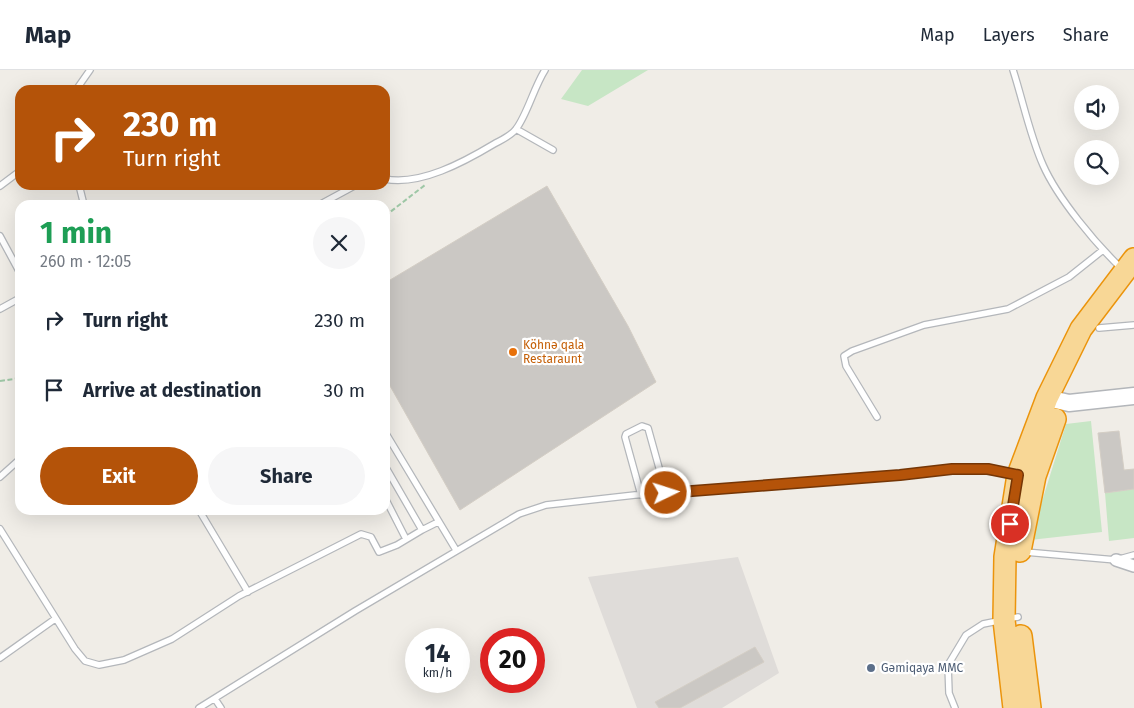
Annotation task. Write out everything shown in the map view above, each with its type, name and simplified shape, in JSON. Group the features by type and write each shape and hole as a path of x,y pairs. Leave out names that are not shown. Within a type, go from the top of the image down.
{"highway":[{"path":"1030,708 1011,618 1020,552 1035,476 1054,400 1099,328 1130,270"},
{"path":"1014,708 1011,618 1005,557 1018,475 1054,400 1081,329 1130,270"}],"main road":[{"path":"1054,400 1134,396"}],"street":[{"path":"1116,560 1134,566"}],"lane":[{"path":"80,85 90,70"},
{"path":"390,180 398,181 409,179 463,162 516,130 545,70"},
{"path":"1013,70 1043,166 1070,209 1103,250 1130,270"},
{"path":"516,130 554,150"},
{"path":"0,186 15,175"},
{"path":"328,200 347,190"},
{"path":"0,236 15,261"},
{"path":"877,417 846,366 844,356 852,351 924,325 1008,309 1069,277 1103,250"},
{"path":"0,309 15,301"},
{"path":"1099,328 1134,325"},
{"path":"641,495 625,437 626,434 642,426 648,428 666,493"},
{"path":"390,440 456,550"},
{"path":"0,477 15,464"},
{"path":"199,708 456,550 518,514 546,505 641,495 900,475 952,469 988,469 1018,475"},
{"path":"390,475 422,530"},
{"path":"390,508 406,539"},
{"path":"202,515 248,592"},
{"path":"0,529 55,620 85,661 99,666 124,660 172,639 248,592 361,534 370,537 380,552 438,522"},
{"path":"1020,552 1116,560 1134,555"},
{"path":"955,708 949,693 948,665 966,635 982,624 1011,618"},
{"path":"0,658 55,620"},
{"path":"214,698 221,708"}],"path":[{"path":"390,212 412,196"},
{"path":"0,381 15,379"}],"shaded area":[{"path":"738,557 779,673 722,708 637,708 588,577"}],"green space":[{"path":"582,70 648,70 588,106 561,99"},
{"path":"1091,421 1102,532 1030,540 1066,424"},
{"path":"1134,489 1134,538 1109,541 1105,493"}],"building":[{"name":"Köhnə qala Restaraunt","path":"547,186 628,326 656,382 460,510 390,386 390,280"},
{"path":"1119,431 1124,470 1134,469 1134,489 1105,493 1098,433"},
{"path":"755,647 764,662 680,708 659,708 655,702"}],"place":[{"name":"Köhnə qala Restaraunt","path":"513,352"},
{"name":"Gəmiqaya MMC","path":"871,668"}],"route":[{"path":"666,493 900,475 938,470 988,469 1018,475 1010,524"}]}
